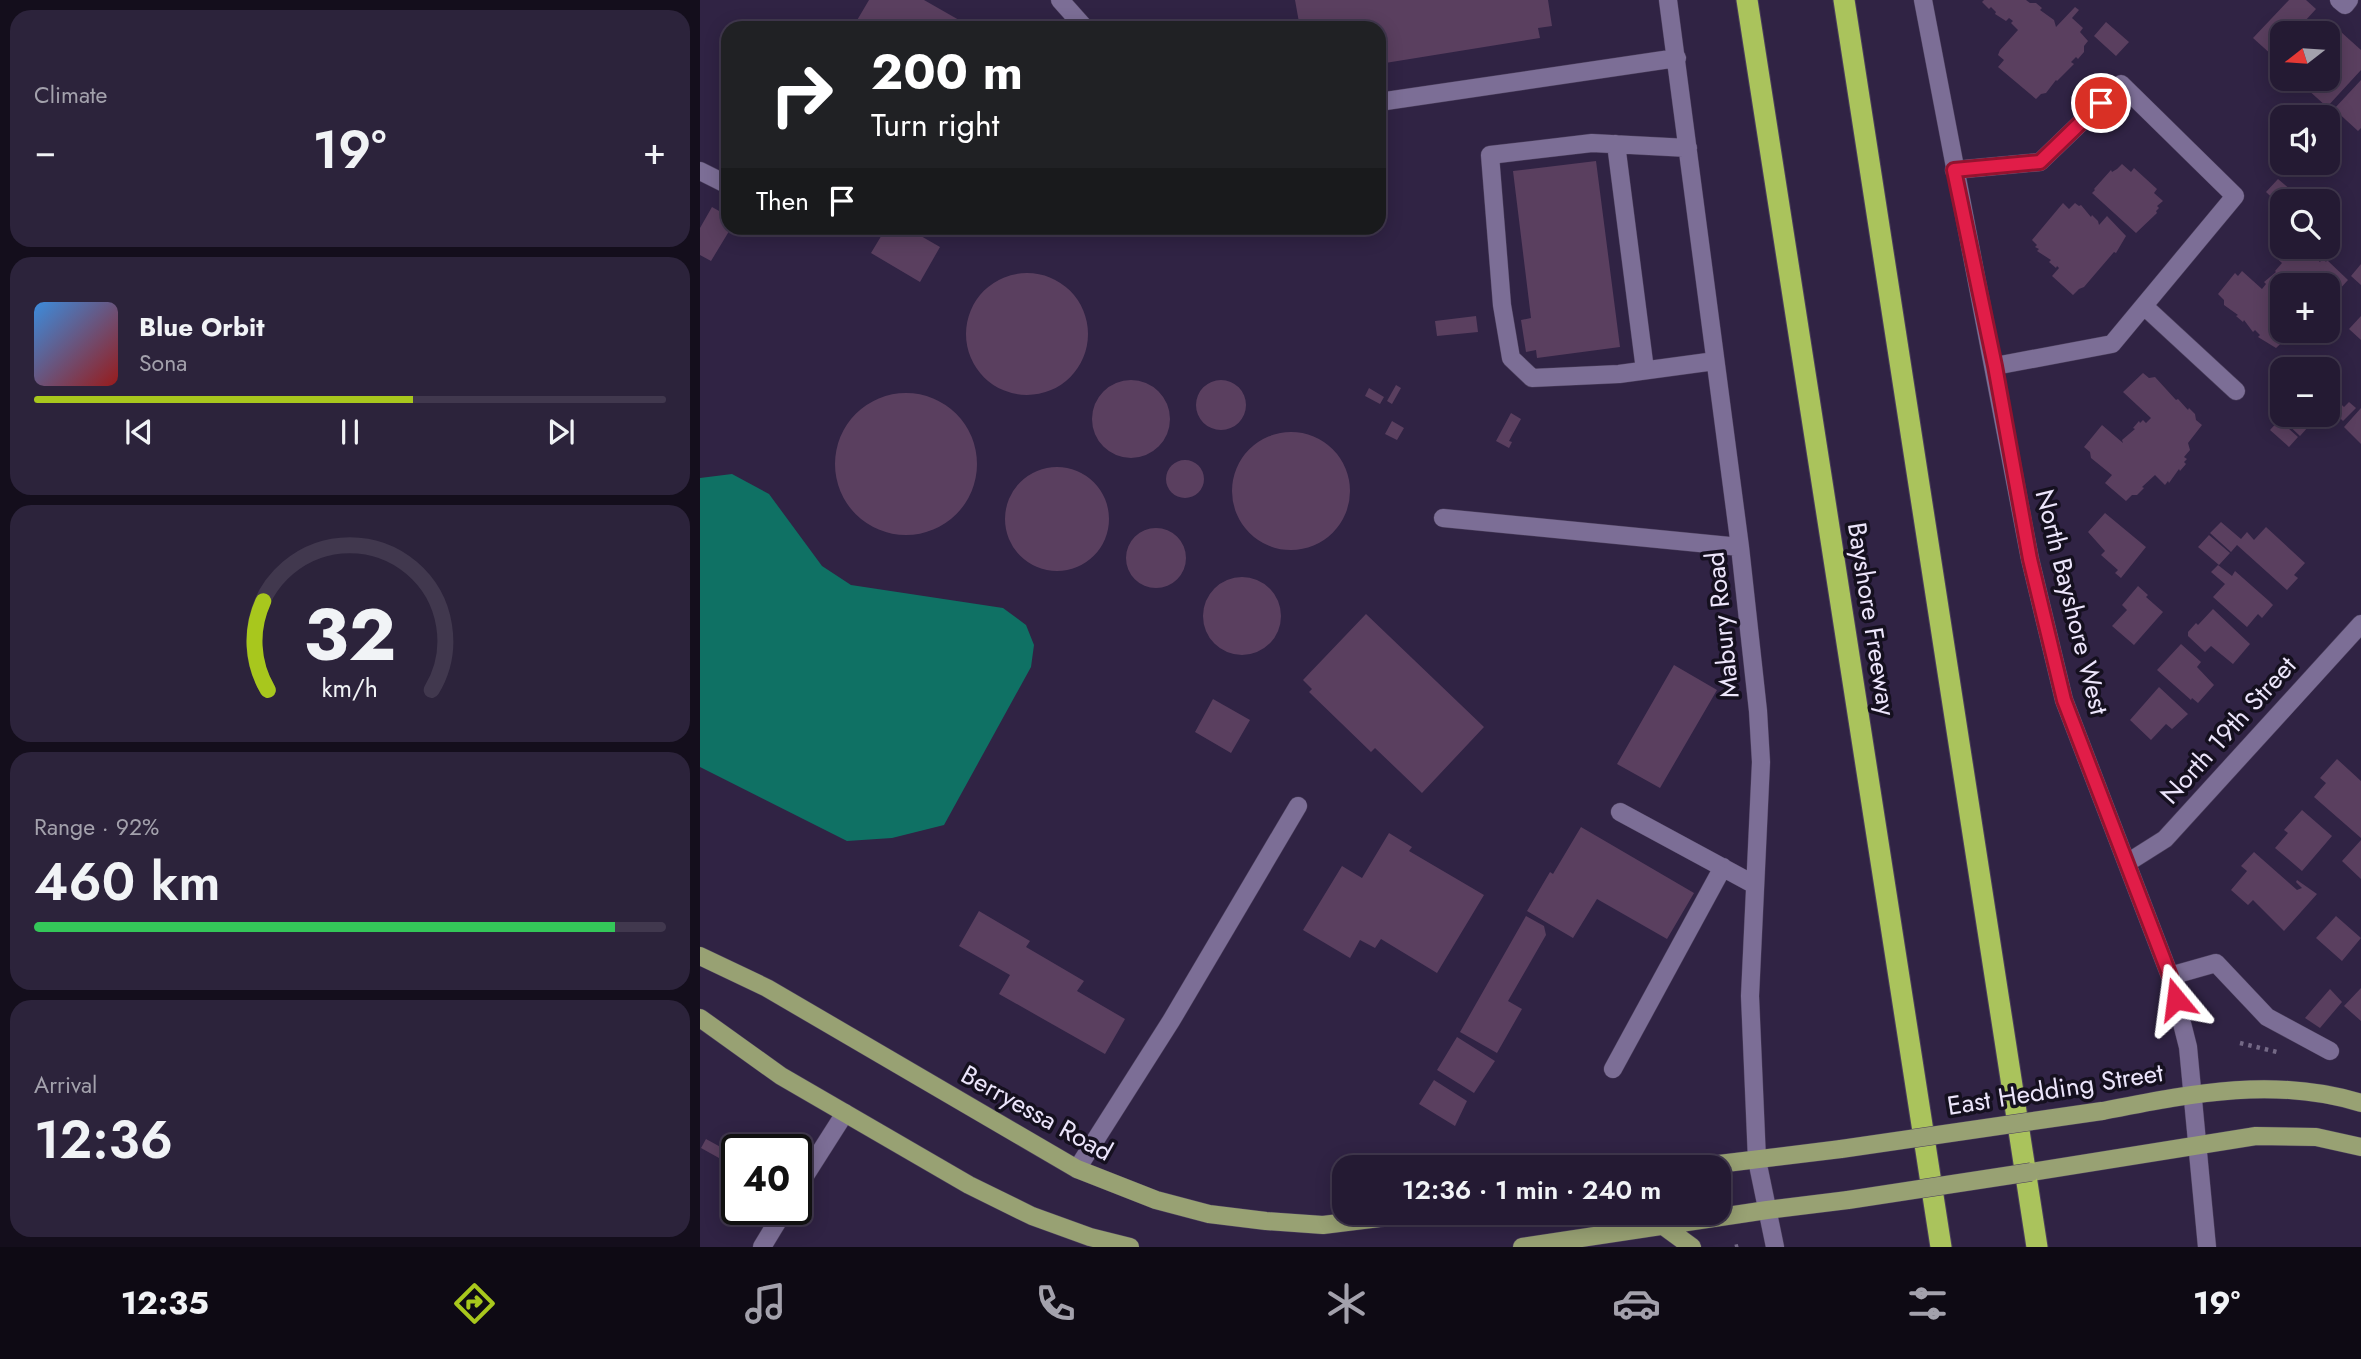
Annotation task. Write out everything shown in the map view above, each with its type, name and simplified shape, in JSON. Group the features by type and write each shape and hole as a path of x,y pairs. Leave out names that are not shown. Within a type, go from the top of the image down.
{"highway":[{"name":"Bayshore Freeway","path":"1747,0 1941,1247"},
{"path":"1843,0 2037,1247"}],"main road":[{"name":"Berryessa Road","path":"700,956 767,988 1077,1169 1156,1200 1209,1214 1266,1222 1332,1224"},
{"path":"700,1018 781,1076 969,1185 1031,1216 1090,1237 1130,1247"},
{"name":"East Hedding Street","path":"1757,1160 2102,1111 2193,1094 2257,1088 2294,1089 2319,1092 2361,1103"},
{"path":"1731,1215 1848,1200 2256,1136 2316,1137 2361,1147"},
{"path":"1731,1163 1757,1160"},
{"path":"1529,1246 1661,1225 1692,1247"}],"street":[{"path":"1060,0 1079,21"},
{"name":"Mabury Road","path":"1668,0 1740,547 1758,711 1761,762 1749,996 1757,1160 1775,1247"},
{"name":"North Bayshore West","path":"1923,0 2030,559 2064,700 2170,976 2188,1047 2207,1247"},
{"path":"2340,0 2345,5 2349,0"},
{"path":"1386,101 1677,58"},
{"path":"1954,170 2040,162 2121,84 2235,195 2112,344 1995,366"},
{"path":"1688,148 1592,143 1490,155 1502,305 1511,358 1532,378 1645,370 1715,361"},
{"path":"1616,144 1645,370"},
{"path":"700,171 721,182"},
{"path":"2144,306 2236,391"},
{"path":"1443,518 1740,547"},
{"name":"North 19th Street","path":"2127,863 2165,839 2361,624"},
{"path":"1077,1169 1171,1021 1298,806"},
{"path":"1620,812 1755,885"},
{"path":"1613,1069 1723,867"},
{"path":"2170,976 2216,963 2267,1017 2330,1051"},
{"path":"812,1165 845,1114"},
{"path":"762,1247 775,1225"}],"path":[{"path":"2240,1042 2285,1054"},
{"path":"1735,1247 1742,1245"}],"shaded area":[{"path":"732,474 769,494 822,566 851,585 1003,608 1026,625 1034,645 1031,667 944,825 892,838 847,841 700,767 700,478"}],"building":[{"path":"869,0 924,0 961,21 857,21"},
{"path":"1295,0 1548,0 1552,26 1538,28 1540,38 1386,63 1386,21 1299,21"},
{"path":"2026,0 2036,3 2042,8 2040,10 2054,20 2056,27 2075,7 2079,10 2072,18 2083,28 2080,32 2088,41 2084,52 2071,62 2074,64 2046,93 2036,99 1998,67 2004,60 1998,55 2000,50 2018,30 2009,18 2006,21 1995,14 1991,7 1989,9 1982,2"},
{"path":"2289,0 2306,0 2316,9 2305,21 2270,21 2270,53 2253,38"},
{"path":"2106,22 2129,42 2116,56 2094,36"},
{"path":"2340,31 2361,50 2361,70 2329,105 2325,105 2309,91 2340,91"},
{"path":"2361,80 2361,128 2358,131 2340,114 2340,105 2338,105"},
{"path":"1596,161 1620,347 1537,358 1536,350 1526,352 1521,320 1531,318 1513,171"},
{"path":"2122,164 2131,172 2134,168 2157,189 2154,193 2163,201 2157,206 2157,213 2136,233 2092,193 2111,170 2112,172"},
{"path":"2278,179 2290,189 2270,189 2270,196 2266,192"},
{"path":"2063,203 2069,209 2075,203 2081,205 2099,225 2107,216 2126,236 2116,253 2114,252 2084,287 2073,295 2052,276 2059,268 2037,251 2039,249 2032,240"},
{"path":"712,207 721,212 721,235 727,235 711,261 700,255 700,228"},
{"path":"882,235 919,235 940,247 920,282 871,253"},
{"path":"2278,259 2316,259 2320,262 2324,259 2326,262 2327,260 2348,280 2340,289 2340,273 2275,273 2282,263"},
{"path":"2361,264 2361,285 2351,276"},
{"path":"2242,271 2262,289 2266,284 2264,282 2270,277 2270,343 2281,343 2276,348 2258,337 2260,335 2255,330 2253,332 2244,320 2243,322 2224,305 2224,300 2218,294 2235,273 2238,276"},
{"path":"1027,273 1050,278 1070,291 1083,311 1088,334 1083,357 1070,377 1050,390 1027,395 1004,390 984,377 971,357 966,334 971,311 984,291 1004,278"},
{"path":"1476,316 1478,332 1437,336 1435,321"},
{"path":"2361,316 2361,340 2349,329"},
{"path":"2143,373 2149,378 2155,377 2176,400 2195,414 2196,420 2202,425 2188,443 2190,450 2184,457 2187,459 2184,462 2186,464 2169,483 2168,481 2165,485 2155,475 2137,495 2132,495 2126,501 2105,483 2112,475 2091,458 2090,452 2084,447 2102,425 2123,443 2122,440 2135,429 2133,428 2139,421 2146,423 2151,418 2123,392"},
{"path":"1131,380 1146,383 1158,392 1167,404 1170,419 1167,434 1158,446 1146,455 1131,458 1116,455 1104,446 1095,434 1092,419 1095,404 1104,392 1116,383"},
{"path":"1221,380 1239,387 1246,405 1239,423 1221,430 1203,423 1196,405 1203,387"},
{"path":"1396,385 1401,388 1392,404 1387,401"},
{"path":"1369,388 1384,397 1380,404 1365,396"},
{"path":"906,393 933,398 956,414 972,437 977,464 972,491 956,514 933,530 906,535 879,530 856,514 840,491 835,464 840,437 856,414 879,398"},
{"path":"2349,402 2356,408 2343,421 2340,418 2340,403 2344,407"},
{"path":"2361,408 2361,444 2344,427"},
{"path":"1511,413 1521,419 1509,441 1512,442 1509,448 1496,441"},
{"path":"1392,421 1404,428 1397,440 1385,434"},
{"path":"2273,427 2287,427 2298,437 2289,447 2270,430"},
{"path":"2291,427 2308,427 2300,436"},
{"path":"1291,432 1314,437 1333,449 1345,468 1350,491 1345,514 1333,533 1314,545 1291,550 1268,545 1249,533 1237,514 1232,491 1237,468 1249,449 1268,437"},
{"path":"1185,460 1198,466 1204,479 1198,492 1185,498 1172,492 1166,479 1172,466"},
{"path":"1057,467 1077,471 1100,490 1105,499 1109,519 1105,539 1086,562 1077,567 1057,571 1037,567 1014,548 1009,539 1005,519 1009,499 1028,476 1037,471"},
{"path":"2105,513 2146,547 2121,578 2115,573 2118,570 2101,555 2105,551 2088,532"},
{"path":"2221,522 2241,539 2247,532 2254,540 2266,527 2305,563 2294,575 2298,578 2287,590 2237,545 2231,552 2210,533"},
{"path":"1156,528 1177,537 1186,558 1177,579 1156,588 1135,579 1126,558 1135,537"},
{"path":"2209,535 2230,553 2219,565 2198,547"},
{"path":"2218,565 2232,576 2235,571 2273,605 2262,618 2258,614 2247,627 2213,597 2225,584 2211,572"},
{"path":"1242,577 1257,580 1270,588 1278,601 1281,616 1278,631 1270,644 1257,652 1242,655 1227,652 1214,644 1206,631 1203,616 1206,601 1214,588 1227,580"},
{"path":"2138,586 2163,612 2134,645 2112,626 2127,610 2122,605"},
{"path":"2213,609 2250,644 2233,664 2211,646 2205,652 2188,636 2196,623 2198,625"},
{"path":"1366,614 1484,727 1422,793 1375,748 1371,752 1309,692 1312,689 1303,680"},
{"path":"2181,644 2201,662 2197,667 2214,685 2198,703 2157,670"},
{"path":"1674,665 1717,690 1660,788 1617,764"},
{"path":"2159,687 2188,714 2172,729 2166,724 2151,740 2130,720"},
{"path":"1213,699 1250,720 1231,753 1195,732"},
{"path":"2337,759 2361,781 2361,838 2314,797 2326,783 2320,778"},
{"path":"2302,810 2332,836 2302,871 2275,848 2288,833 2284,830"},
{"path":"1581,827 1694,893 1667,939 1597,899 1573,938 1527,911"},
{"path":"1389,833 1412,847 1409,851 1484,895 1437,973 1381,939 1375,948 1360,940 1350,958 1303,930 1342,866 1362,878"},
{"path":"2361,840 2361,879 2342,861"},
{"path":"2254,852 2297,890 2302,888 2297,880 2317,894 2284,931 2253,900 2248,905 2231,890 2247,871 2241,866"},
{"path":"979,911 1030,941 1026,947 1084,981 1077,991 1125,1019 1105,1054 999,994 1010,975 959,946"},
{"path":"1526,916 1544,926 1546,935 1508,1001 1522,1009 1497,1053 1460,1032"},
{"path":"2336,916 2361,938 2342,961 2316,938"},
{"path":"2361,988 2361,1021 2344,1006"},
{"path":"2330,989 2342,1002 2320,1028 2305,1018"},
{"path":"1457,1037 1495,1061 1474,1093 1437,1070"},
{"path":"1434,1080 1467,1101 1455,1126 1419,1104"},
{"path":"706,1139 721,1147 721,1159 701,1148"}],"route":[{"path":"2101,103 2040,162 1954,170 1995,366 2030,559 2064,700 2170,976 2176,999"}]}
